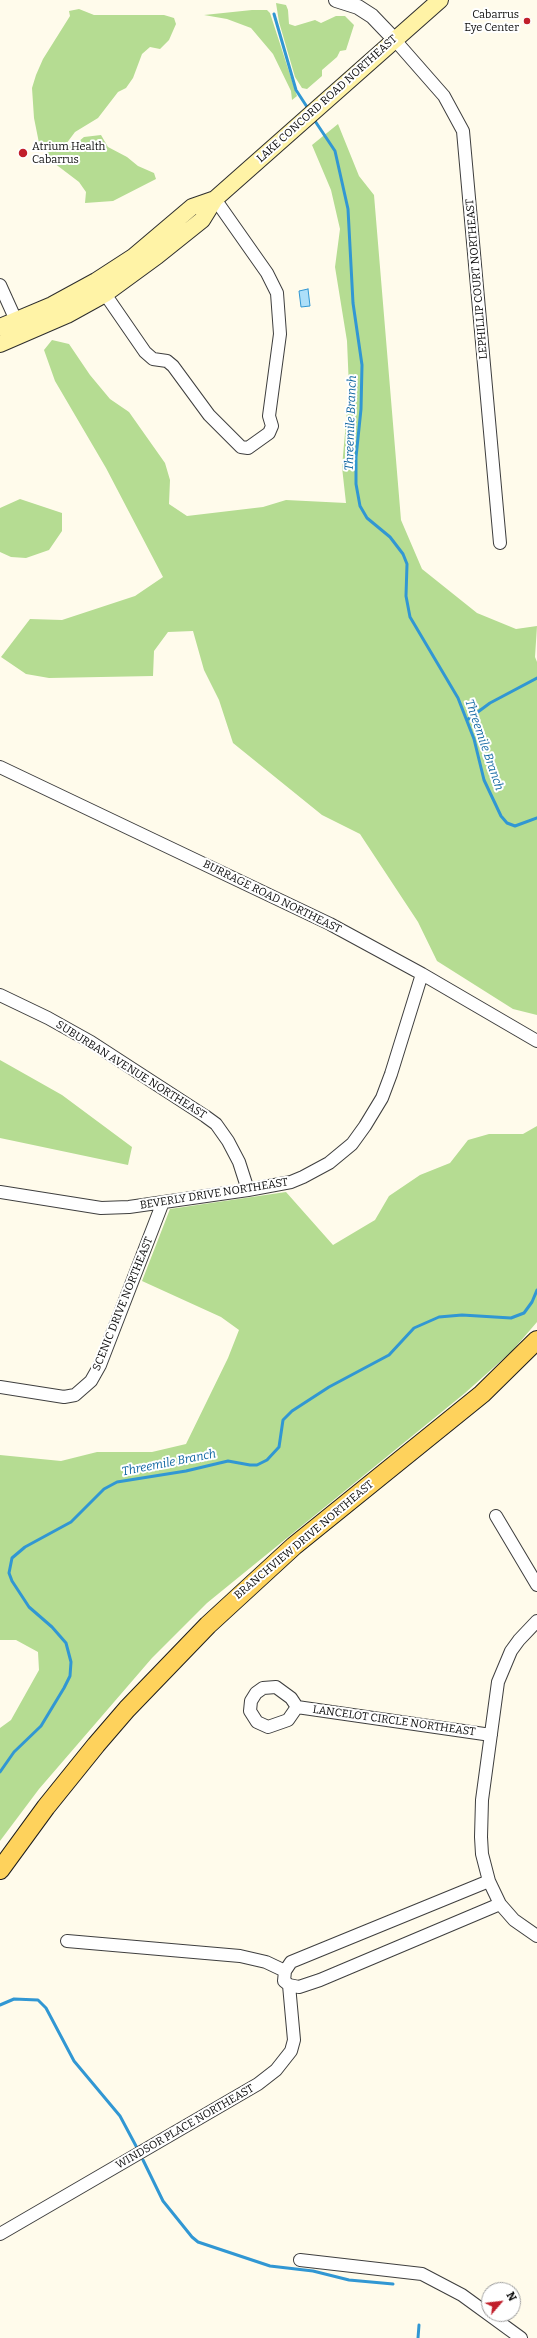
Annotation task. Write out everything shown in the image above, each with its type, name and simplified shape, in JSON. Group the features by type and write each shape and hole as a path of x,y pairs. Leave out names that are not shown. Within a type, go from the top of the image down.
{"main road":[{"name":"LAKE CONCORD ROAD NORTHEAST","path":"0,344 67,315 104,294 157,256 202,220 215,199 394,39 440,0"},
{"name":"LAKE CONCORD ROAD NORTHEAST","path":"0,327 16,321 96,281 133,257 192,207 215,199"},
{"name":"BRANCHVIEW DRIVE NORTHEAST","path":"0,1870 46,1807 96,1745 127,1709 208,1625 294,1546 482,1394 537,1340"}],"street":[{"path":"336,0 358,7 372,16 394,39"},
{"name":"LEPHILLIP COURT NORTHEAST","path":"394,39 444,96 463,131 500,543"},
{"path":"104,294 145,352 153,359 166,360 173,366 209,415 241,447 248,448 269,433 272,426 269,416 280,334 277,293 267,273 215,199"},
{"path":"0,285 23,335"},
{"name":"BURRAGE ROAD NORTHEAST","path":"0,767 330,924 422,974 537,1041"},
{"name":"BEVERLY DRIVE NORTHEAST","path":"0,1192 101,1208 163,1202 248,1190 303,1178 329,1163 352,1144 382,1098 422,974"},
{"name":"SUBURBAN AVENUE NORTHEAST","path":"0,996 48,1018 91,1042 216,1124 228,1141 239,1162 248,1190"},
{"name":"SCENIC DRIVE NORTHEAST","path":"0,1387 64,1397 75,1395 88,1385 100,1365 163,1202"},
{"path":"496,1516 537,1585"},
{"path":"537,1621 519,1640 506,1662 498,1682 482,1800 481,1837 488,1881 500,1904 514,1920 537,1936"},
{"name":"LANCELOT CIRCLE NORTHEAST","path":"297,1707 490,1735"},
{"path":"67,1941 240,1956 266,1962 285,1971 291,1962 488,1881"},
{"path":"290,1985 299,1987 320,1980 500,1904"},
{"name":"WINDSOR PLACE NORTHEAST","path":"0,2234 269,2077 285,2060 294,2040 290,1985 284,1981 285,1971"},
{"path":"300,2260 422,2274 462,2295 521,2338"}],"green space":[{"path":"276,3 286,5 289,24 295,26 315,20 321,23 336,16 345,16 354,25 346,50 340,51 337,57 322,70 322,76 307,89 302,88 295,77 279,22"},
{"path":"79,9 94,15 164,15 174,18 176,24 169,40 160,49 150,47 142,54 133,78 126,88 118,92 98,118 75,132 66,144 72,147 84,137 101,135 108,147 127,157 138,166 154,173 156,179 113,201 85,203 86,192 79,182 54,163 39,143 34,118 32,88 36,75 43,59 70,16 69,11"},
{"path":"267,10 270,13 297,96 292,100 291,91 273,54 251,28 227,19 204,15"},
{"path":"338,124 359,176 374,195 401,520 422,569 477,613 516,629 537,626 535,657 537,662 537,1015 513,1009 437,961 418,922 360,834 322,815 233,743 219,700 204,670 193,631 168,632 154,651 153,676 49,678 26,674 1,657 30,619 62,620 135,596 163,577 106,468 55,381 44,350 52,340 69,344 90,375 110,399 129,412 165,463 170,480 169,504 187,516 263,507 286,500 346,503 342,467 349,388 347,341 335,267 340,229 331,190 312,145"},
{"path":"20,499 62,513 62,531 49,550 26,558 11,557 0,552 0,508"},
{"path":"0,1060 62,1095 132,1147 128,1165 0,1138"},
{"path":"537,1126 537,1322 512,1351 465,1393 207,1603 152,1658 39,1789 0,1841 0,1728 11,1720 39,1670 38,1652 16,1640 0,1640 0,1455 61,1461 97,1452 152,1452 186,1444 228,1358 239,1330 221,1317 142,1281 170,1209 286,1192 333,1245 375,1220 389,1196 420,1175 450,1163 468,1140 489,1134 523,1134"}],"water":[{"path":"308,289 310,306 301,307 299,291"}],"waterway":[{"name":"Threemile Branch","path":"274,14 296,90 309,110"},
{"name":"Threemile Branch","path":"313,118 335,151 348,209 353,303 362,365 361,409 356,457 356,484 360,506 367,518 390,537 403,554 407,564 406,596 410,617 458,698 474,739 484,780 501,816 507,823 515,826 537,818"},
{"path":"467,720 490,703 537,678"},
{"name":"Threemile Branch","path":"0,1772 14,1752 41,1726 70,1676 71,1662 66,1643 52,1627 29,1607 12,1581 9,1573 12,1558 25,1547 71,1522 104,1489 117,1482 186,1471 228,1461 257,1465 267,1460 279,1447 283,1420 292,1411 329,1387 389,1355 414,1328 439,1317 462,1315 511,1318 524,1313 532,1302 537,1290"},
{"path":"0,2005 14,1999 38,2000 46,2008 74,2061 120,2116 136,2146"},
{"path":"143,2160 163,2201 192,2237 198,2242 270,2266 313,2271 349,2280 393,2284"},
{"path":"418,2338 419,2325"}],"place":[{"name":"Cabarrus Eye Center","path":"527,21"},
{"name":"Atrium Health Cabarrus","path":"23,153"}]}
